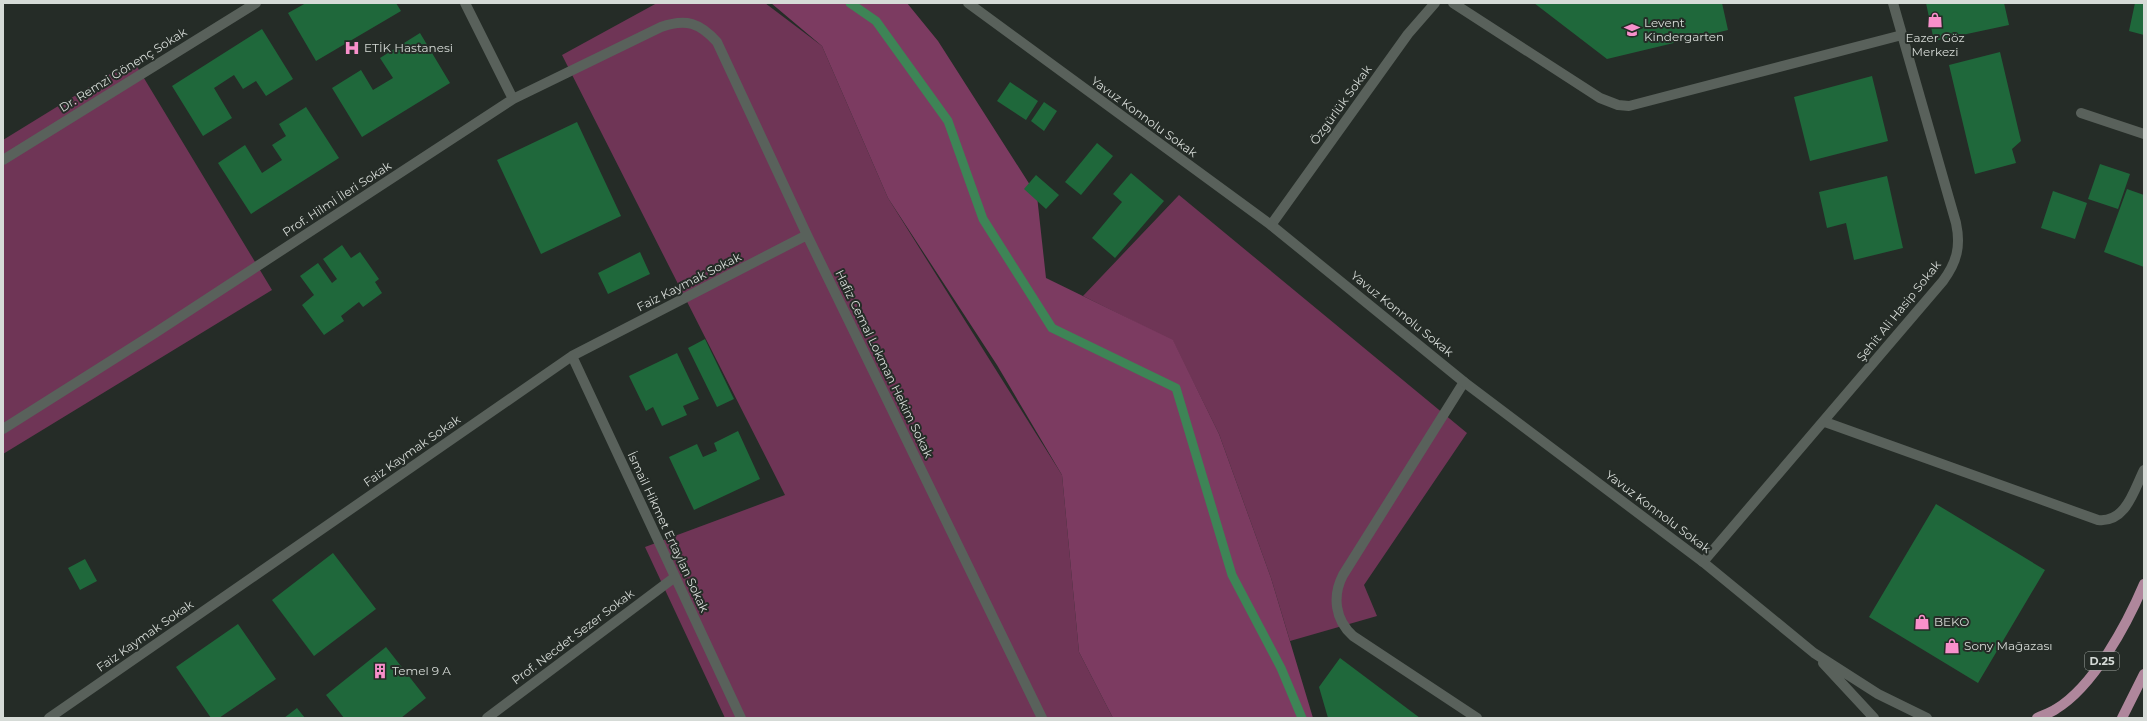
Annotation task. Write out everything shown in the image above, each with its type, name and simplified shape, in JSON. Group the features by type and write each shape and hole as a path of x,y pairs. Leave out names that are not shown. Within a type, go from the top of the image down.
{"main road":[{"name":"D.25","path":"2037,718 2057,709 2091,676 2120,633 2132,612 2144,584"},
{"path":"2122,718 2144,674"}],"street":[{"name":"Dr. Remzi Gönenç Sokak","path":"3,160 256,3"},
{"path":"465,3 513,99"},
{"name":"Yavuz Konnolu Sokak","path":"968,3 1271,225 1464,382 1703,562 1814,653 1878,694 1927,718"},
{"name":"Özgürlük Sokak","path":"1271,225 1408,34 1435,3"},
{"path":"1453,3 1600,98 1618,105 1629,106 1902,35"},
{"name":"Şehit Ali Hasip Sokak","path":"1703,562 1825,422 1943,281 1958,254 1959,245 1956,223 1893,3"},
{"name":"Prof. Hilmi İleri Sokak","path":"3,428 156,333 513,99 661,27 672,23 683,22 698,25"},
{"name":"Hafiz Cemal Lokman Hekim Sokak","path":"698,25 709,32 717,42 807,235 1042,718"},
{"path":"2081,113 2144,134"},
{"name":"Faiz Kaymak Sokak","path":"49,718 572,356 807,235"},
{"name":"İsmail Hikmet Ertaylan Sokak","path":"572,356 741,718"},
{"path":"1464,382 1343,575 1337,590 1336,601 1339,617 1353,636 1477,718"},
{"path":"1825,422 2098,520 2109,520 2121,513 2144,470"},
{"name":"Prof. Necdet Sezer Sokak","path":"487,718 675,577"},
{"name":"Yavuz Konnolu Sokak","path":"1814,653 1874,718"}],"shaded area":[{"path":"657,3 765,3 822,46 888,198 1062,475 1079,652 1113,718 725,718 645,547 785,495 562,55"},
{"path":"771,3 907,3 938,41 1037,196 1046,278 1173,340 1219,434 1271,578 1313,718 1113,718 1079,652 1062,475 997,365 888,198 822,46"},
{"path":"133,60 272,290 3,454 3,140"},
{"path":"1179,195 1467,433 1364,585 1377,616 1290,641 1271,578 1219,434 1173,341 1083,296"}],"building":[{"path":"306,3 396,3 401,11 316,61 288,13"},
{"path":"1534,3 1722,3 1728,30 1607,59"},
{"path":"1926,3 2004,3 2009,25 1934,41"},
{"path":"2135,3 2144,3 2144,35 2129,31"},
{"path":"262,29 293,79 266,96 256,81 243,89 234,75 214,88 232,118 203,136 172,86"},
{"path":"420,33 450,83 362,137 332,88 361,70 373,90 393,78 380,58"},
{"path":"2000,52 2021,141 2012,149 2016,163 1975,174 1949,65"},
{"path":"1872,76 1888,141 1810,161 1794,97"},
{"path":"1010,82 1038,101 1026,120 997,101"},
{"path":"1044,102 1057,111 1044,131 1031,121"},
{"path":"306,107 339,158 251,214 218,163 245,145 262,173 282,160 272,145 286,136 279,124"},
{"path":"577,122 621,216 541,254 497,160"},
{"path":"1097,143 1113,156 1081,195 1065,182"},
{"path":"2100,164 2130,174 2118,209 2088,199"},
{"path":"1131,173 1164,201 1115,258 1092,238 1122,202 1113,194"},
{"path":"1036,175 1059,195 1046,209 1024,189"},
{"path":"1887,176 1903,248 1854,260 1846,223 1827,228 1819,192"},
{"path":"2127,189 2144,195 2144,267 2104,252"},
{"path":"2053,191 2087,203 2075,239 2041,228"},
{"path":"342,245 351,258 360,252 379,279 375,282 382,293 363,307 359,302 341,316 344,321 324,335 302,305 314,295 300,276 318,263 332,283 337,279 323,259"},
{"path":"640,252 650,274 608,294 598,273"},
{"path":"705,339 734,399 717,407 688,348"},
{"path":"677,353 699,399 683,406 687,415 662,426 653,407 646,411 629,376"},
{"path":"738,431 760,479 694,510 669,457 697,444 703,457 717,451 714,443"},
{"path":"1936,504 2045,570 1978,683 1869,617"},
{"path":"333,553 376,609 314,656 272,600"},
{"path":"85,559 97,581 80,590 68,568"},
{"path":"238,624 276,679 219,718 211,718 176,667"},
{"name":"Temel 9 A","path":"386,647 426,698 401,718 344,718 326,695"},
{"path":"1340,658 1420,718 1328,718 1319,687"},
{"path":"297,708 305,718 284,718"}],"waterway":[{"path":"850,3 876,21 948,121 983,219 1052,328 1176,388 1232,575 1281,668 1302,718"}],"place":[{"name":"Eazer Göz Merkezi","path":"1935,20"},
{"name":"Levent Kindergarten","path":"1632,30"},
{"name":"ETİK Hastanesi","path":"352,48"},
{"name":"BEKO","path":"1922,622"},
{"name":"Sony Mağazası","path":"1952,646"},
{"name":"Temel 9 A","path":"380,671"}]}
